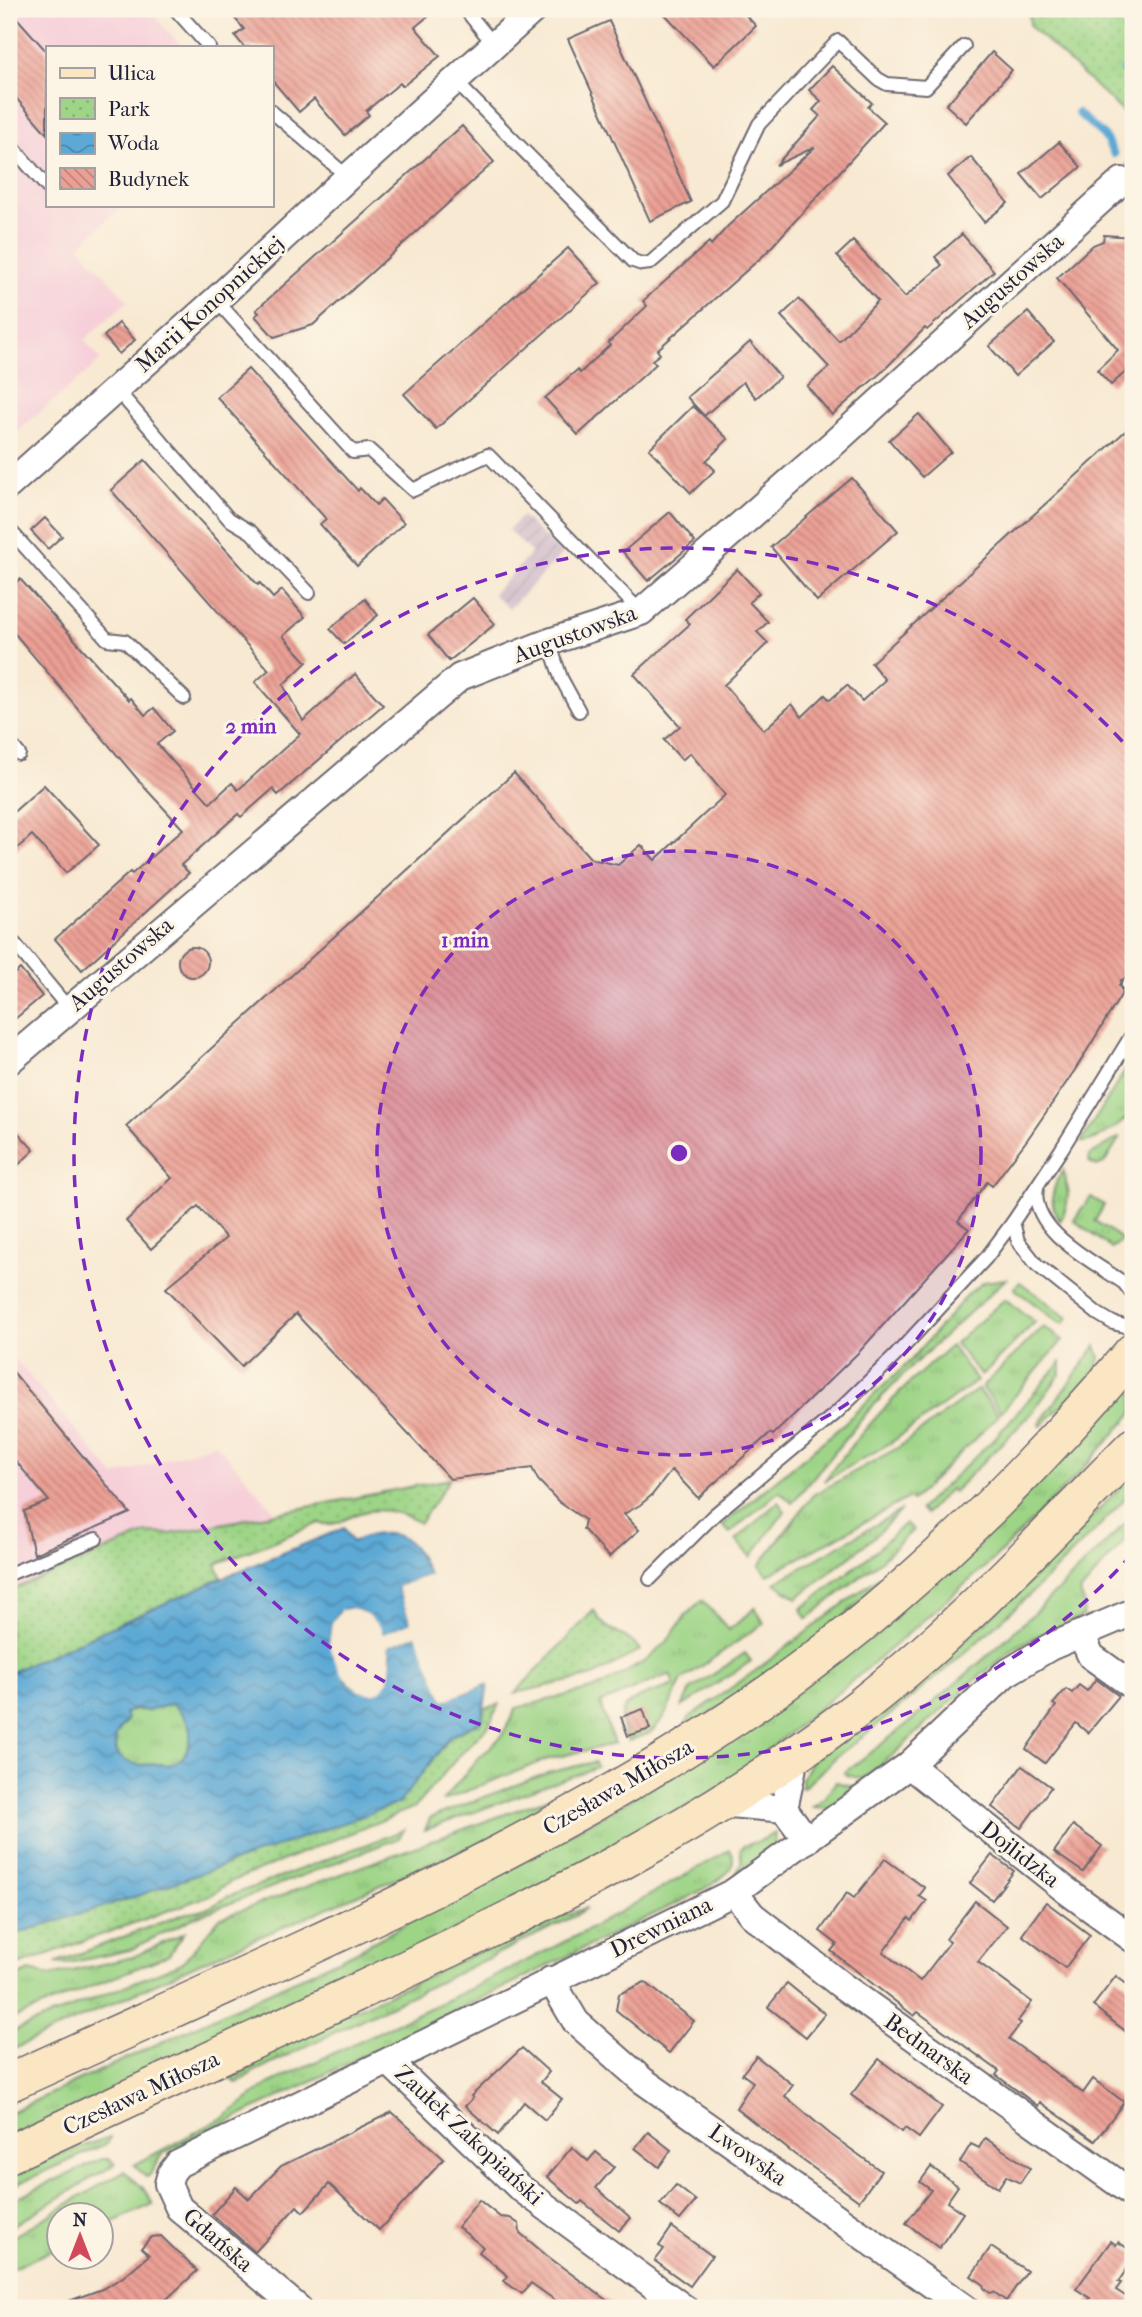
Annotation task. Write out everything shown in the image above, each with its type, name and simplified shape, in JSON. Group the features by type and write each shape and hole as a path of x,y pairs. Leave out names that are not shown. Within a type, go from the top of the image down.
{"main road":[{"name":"Czesława Miłosza","path":"9,2083 353,1925 508,1849 606,1798 710,1733 780,1686 884,1605 1003,1497 1133,1352"},
{"name":"Czesława Miłosza","path":"9,2154 532,1910 614,1866 720,1803 865,1703 937,1642 1003,1580 1133,1447"}],"street":[{"name":"Marii Konopnickiej","path":"9,484 216,300 534,9"},
{"name":"Augustowska","path":"9,1061 460,677 549,642 642,611 1128,186"},
{"name":"Drewniana","path":"172,2196 168,2184 171,2173 178,2164 734,1892 909,1765 1005,1674 1039,1653 1133,1612"},
{"path":"1081,1634 1091,1656 1133,1686"},
{"path":"784,1809 796,1753"},
{"name":"Dojlidzka","path":"909,1765 1067,1891 1133,1939"},
{"path":"720,1803 784,1809 807,1840"},
{"name":"Bednarska","path":"734,1892 752,1915 841,1985 1133,2194"},
{"name":"Lwowska","path":"551,1980 576,2022 642,2080 965,2308"},
{"name":"Zaułek Zakopiański","path":"389,2062 519,2187 684,2308"},
{"name":"Gdańska","path":"172,2196 179,2208 298,2308"}],"lane":[{"path":"175,9 208,46"},
{"path":"465,9 494,45"},
{"path":"454,82 633,261 642,264 650,263 663,254 722,201 759,124 838,41 878,79 887,84 926,87 964,46"},
{"path":"273,113 348,177"},
{"path":"9,144 46,186"},
{"path":"216,300 352,452 369,450 413,490 488,455 642,611"},
{"path":"116,389 229,519 251,532 309,593"},
{"path":"9,529 107,639 125,641 184,698"},
{"path":"549,642 561,678 579,711"},
{"path":"9,743 19,754"},
{"path":"9,949 15,944 69,1009"},
{"path":"650,1579 714,1515 835,1414 894,1357 986,1258 1061,1150 1133,1033"},
{"path":"1038,1184 1035,1196 1037,1207 1046,1225 1124,1283 1133,1295"},
{"path":"1013,1222 1017,1241 1037,1265 1098,1314 1113,1323 1133,1328"},
{"path":"9,1574 96,1539"}],"shaded area":[{"path":"9,9 149,9 181,46 46,46 46,206 123,206 79,246 128,301 84,340 101,360 9,439"},
{"path":"522,516 562,554 509,609 493,594 532,553 508,530"},
{"path":"9,1352 115,1476 216,1443 277,1514 170,1534 147,1533 9,1591"}],"green space":[{"path":"1029,9 1133,9 1133,121 1030,26"},
{"path":"1133,1058 1135,1096 1130,1113 1102,1135 1081,1142"},
{"path":"1120,1137 1104,1163 1097,1166 1089,1162 1090,1155"},
{"path":"1063,1170 1068,1196 1060,1221 1054,1208 1053,1195"},
{"path":"1091,1197 1104,1205 1095,1221 1123,1240 1111,1248 1074,1220"},
{"path":"1006,1279 914,1364 869,1410 792,1503 779,1491 730,1533 722,1525 837,1430 911,1360 969,1293 984,1282"},
{"path":"1020,1282 1068,1318 1064,1323 1060,1323 1016,1290 1015,1287"},
{"path":"1005,1299 1035,1322 981,1376 955,1343"},
{"path":"1043,1327 1063,1340 1001,1412 982,1387"},
{"path":"951,1346 977,1381 892,1442 824,1481 883,1409"},
{"path":"1096,1346 1100,1358 1096,1372 1041,1426 1039,1424"},
{"path":"1061,1362 1061,1373 1032,1413 953,1492 950,1489 925,1514 920,1509 994,1439"},
{"path":"1133,1374 1133,1413 1080,1472 994,1559 782,1739 714,1791 532,1894 9,2138 9,2113 355,1952 629,1801"},
{"path":"978,1389 999,1415 912,1501 908,1498 768,1575 759,1566 813,1495 899,1447"},
{"path":"1133,1474 1133,1490 1031,1594 802,1788 802,1779 811,1761 959,1646 1033,1578"},
{"path":"450,1479 420,1523 406,1516 375,1510 335,1523 319,1523 216,1564 222,1578 9,1673 9,1591 147,1533 170,1534"},
{"path":"778,1502 785,1511 751,1557 736,1540"},
{"path":"901,1510 873,1538 797,1598 775,1583"},
{"path":"1133,1515 1133,1531 1080,1592 1085,1605 1083,1616 1019,1645 971,1683 863,1779 846,1775 845,1772 928,1707 998,1646"},
{"path":"905,1523 913,1530 881,1560 807,1619 801,1609 873,1553"},
{"path":"879,1577 860,1601 812,1643 681,1733 690,1717"},
{"path":"702,1600 729,1630 755,1608 764,1623 682,1680 663,1719 650,1733 628,1741 622,1727 625,1708 640,1697 674,1685 670,1674 600,1703 614,1744 548,1759 442,1801 502,1736 516,1708 599,1687 647,1660 666,1643 686,1615"},
{"path":"594,1610 604,1624 640,1650 593,1676 515,1693"},
{"path":"745,1653 751,1661 682,1707 690,1690"},
{"path":"171,1704 183,1714 190,1729 187,1750 180,1760 169,1765 135,1765 120,1757 115,1740 127,1721 125,1713"},
{"path":"499,1704 489,1725 415,1807 230,1882 211,1895 9,1968 9,1936 137,1896 399,1803 451,1736 482,1721 484,1709"},
{"path":"595,1762 597,1767 425,1830 430,1818 547,1773"},
{"path":"604,1778 489,1839 222,1953 9,2051 9,2033 182,1963 220,1918"},
{"path":"836,1782 861,1788 828,1808 813,1807 824,1798"},
{"path":"404,1830 399,1838 195,1917 130,1950 64,1964 55,1963 186,1913 197,1912 227,1897"},
{"path":"775,1833 774,1847 736,1874 742,1863 740,1850 743,1846"},
{"path":"730,1850 732,1866 727,1873 689,1897 162,2154 149,2176 146,2177 134,2165 223,2118 268,2084 584,1932"},
{"path":"587,1908 255,2071 237,2083 232,2080 287,2042 516,1934 556,1917"},
{"path":"184,1933 169,1955 9,2020 9,1980 30,1971 50,1976 133,1957"},
{"path":"110,2137 108,2143 9,2188 9,2171"},
{"path":"102,2159 109,2159 115,2164 52,2202 46,2202 46,2206 9,2228 9,2201"},
{"path":"124,2171 143,2188 153,2204 116,2221 116,2202 72,2202"},
{"path":"46,2217 46,2253 9,2270 9,2239"}],"water":[{"path":"344,1528 352,1542 377,1534 402,1537 415,1549 429,1575 397,1587 411,1622 383,1634 371,1618 358,1610 348,1609 339,1613 333,1622 330,1635 332,1650 342,1673 353,1686 373,1694 388,1682 391,1661 388,1646 417,1635 444,1701 488,1684 482,1721 451,1736 399,1803 137,1896 9,1936 9,1673 222,1578","holes":["171,1704 183,1715 190,1730 190,1741 182,1758 166,1765 134,1764 121,1758 115,1746 117,1735 127,1719 125,1713 135,1709 148,1711"]}],"pier":[{"path":"429,1575 431,1578 401,1589 415,1621 413,1625 382,1637 372,1623 360,1614 352,1612 339,1616 333,1629 333,1644 344,1673 363,1689 379,1688 387,1671 385,1644 417,1631 446,1696 487,1680 491,1682 444,1701 416,1635 388,1646 390,1671 388,1682 382,1690 373,1694 359,1691 341,1674 331,1652 329,1644 332,1621 342,1610 352,1608 367,1614 383,1634 411,1622 397,1587"}],"building":[{"path":"9,9 46,51 46,133 9,90"},
{"path":"227,9 437,9 415,27 440,56 403,86 400,83 366,111 369,115 345,135 314,99 299,112 273,81 273,46 243,46 235,36 244,29"},
{"path":"660,9 740,9 756,26 714,66"},
{"path":"609,21 691,202 650,221 568,39"},
{"path":"992,52 1012,70 966,123 946,105"},
{"path":"832,66 872,103 868,107 885,122 765,254 657,350 660,354 652,360 656,364 578,435 545,398 577,370 580,373 647,306 643,301 709,242 711,245 728,226 815,147 776,165 820,116 813,110 821,101 809,90"},
{"path":"462,126 494,162 313,325 274,337 255,316 259,313 256,310"},
{"path":"1059,142 1081,167 1042,199 1021,174"},
{"path":"971,157 1008,203 984,222 948,176"},
{"path":"962,234 994,271 927,330 925,328 883,371 832,415 807,386 829,367 781,316 799,299 839,341 878,301 837,256 853,241 905,297 942,265 935,257"},
{"path":"1104,235 1133,237 1133,368 1132,366 1111,385 1097,370 1118,350 1057,278 1093,245 1103,241"},
{"path":"568,248 600,283 436,429 404,394"},
{"path":"1028,312 1054,342 1015,376 989,346"},
{"path":"119,323 135,340 119,354 104,336"},
{"path":"750,342 780,377 756,398 743,382 704,416 687,397"},
{"path":"248,369 358,491 360,488 376,505 382,499 404,523 357,566 320,524 326,519 217,397"},
{"path":"693,406 728,439 706,461 715,470 691,493 649,449"},
{"path":"919,414 951,452 922,477 889,440"},
{"path":"1133,424 1133,976 1121,980 1119,986 1123,992 1075,1070 1027,1140 992,1186 987,1182 958,1221 969,1229 860,1351 773,1435 770,1433 698,1498 672,1470 652,1495 624,1514 639,1530 609,1557 583,1529 585,1520 559,1502 538,1480 532,1468 450,1479 296,1314 241,1366 166,1288 226,1238 198,1206 151,1249 126,1221 172,1178 126,1126 514,773 591,859 618,865 641,845 655,860 725,795 690,753 682,760 664,740 680,726 634,674 690,624 685,619 737,569 759,593 749,602 768,622 757,632 768,643 724,685 764,730 792,704 802,717 825,695 830,700 847,685 862,701 885,680 871,663"},
{"path":"145,460 258,585 260,583 273,598 282,590 305,617 283,636 307,662 283,685 303,721 355,674 383,705 278,795 273,789 241,817 238,814 181,865 189,873 82,970 55,939 183,829 9,627 9,588 20,579 129,700 131,698 145,715 154,708 173,731 157,744 210,803 232,783 238,790 300,734 255,682 269,670 111,490"},
{"path":"852,478 898,531 817,601 771,547"},
{"path":"670,512 695,542 648,581 623,552"},
{"path":"45,518 62,536 48,549 31,531"},
{"path":"473,598 495,624 449,661 428,635"},
{"path":"365,599 378,615 344,644 330,629"},
{"path":"44,785 99,845 66,873 32,835 9,856 9,816"},
{"path":"193,947 204,951 208,962 204,973 193,977 182,973 178,962 182,951"},
{"path":"20,969 42,996 9,1024 9,979"},
{"path":"9,1123 34,1150 9,1174"},
{"path":"9,1367 130,1513 34,1554 24,1511 49,1501 9,1453"},
{"path":"1096,1679 1119,1696 1088,1733 1076,1723 1045,1763 1026,1749 1056,1706 1053,1704 1066,1689 1072,1693 1079,1685 1087,1691"},
{"path":"643,1709 650,1729 628,1736 621,1717"},
{"path":"1022,1766 1051,1787 1021,1828 992,1807"},
{"path":"1073,1825 1102,1846 1083,1872 1054,1852"},
{"path":"992,1855 1014,1871 992,1900 970,1883"},
{"path":"885,1859 925,1888 919,1896 927,1901 912,1921 909,1918 883,1952 920,1981 950,1942 946,1939 975,1901 1007,1926 978,1962 1032,2002 1009,2039 1083,2093 1093,2079 1124,2102 1095,2141 1040,2102 1038,2106 996,2075 999,2071 918,2012 914,2016 831,1951 837,1944 820,1931 847,1893 854,1898"},
{"path":"1046,1902 1090,1935 1065,1968 1022,1935"},
{"path":"1116,1976 1133,1989 1133,2037 1093,2006"},
{"path":"645,1982 694,2021 669,2053 616,2010 619,1994"},
{"path":"787,1983 825,2014 806,2037 768,2007"},
{"path":"522,2048 549,2072 541,2082 562,2099 545,2120 524,2102 498,2135 465,2106 473,2098 471,2096"},
{"path":"756,2056 793,2085 785,2096 830,2134 881,2171 859,2201 736,2108 753,2082 742,2074"},
{"path":"879,2059 942,2107 919,2138 905,2128 902,2132 851,2095"},
{"path":"392,2112 444,2159 379,2230 329,2184 303,2212 297,2206 255,2252 212,2214 236,2187 249,2199 281,2166"},
{"path":"648,2132 671,2150 659,2167 635,2148"},
{"path":"985,2138 1030,2168 1020,2183 1006,2176 998,2188 960,2162 971,2144 979,2148"},
{"path":"572,2147 588,2161 596,2152 614,2167 596,2188 631,2218 619,2231 582,2201 579,2204 547,2177"},
{"path":"931,2167 958,2186 947,2202 963,2213 939,2248 906,2223 931,2190 920,2182"},
{"path":"676,2185 696,2201 680,2220 660,2204"},
{"path":"479,2200 500,2217 510,2218 519,2224 520,2233 617,2308 566,2308 531,2283 522,2294 504,2281 508,2276 479,2252 483,2247 458,2227"},
{"path":"672,2227 712,2256 690,2286 655,2261 664,2249 659,2246"},
{"path":"161,2236 197,2271 157,2308 56,2308 55,2306 102,2289 123,2277 149,2255 141,2248 151,2237"},
{"path":"1111,2241 1116,2245 1118,2242 1133,2252 1133,2260 1118,2282 1121,2283 1116,2290 1133,2301 1133,2308 1085,2308 1090,2298 1076,2289"},
{"path":"991,2247 1027,2271 1006,2301 994,2292 990,2293 971,2276"}],"waterway":[{"path":"1123,71 1133,58"},
{"path":"1078,113 1104,136 1114,154"},
{"path":"1130,166 1133,170"}]}
